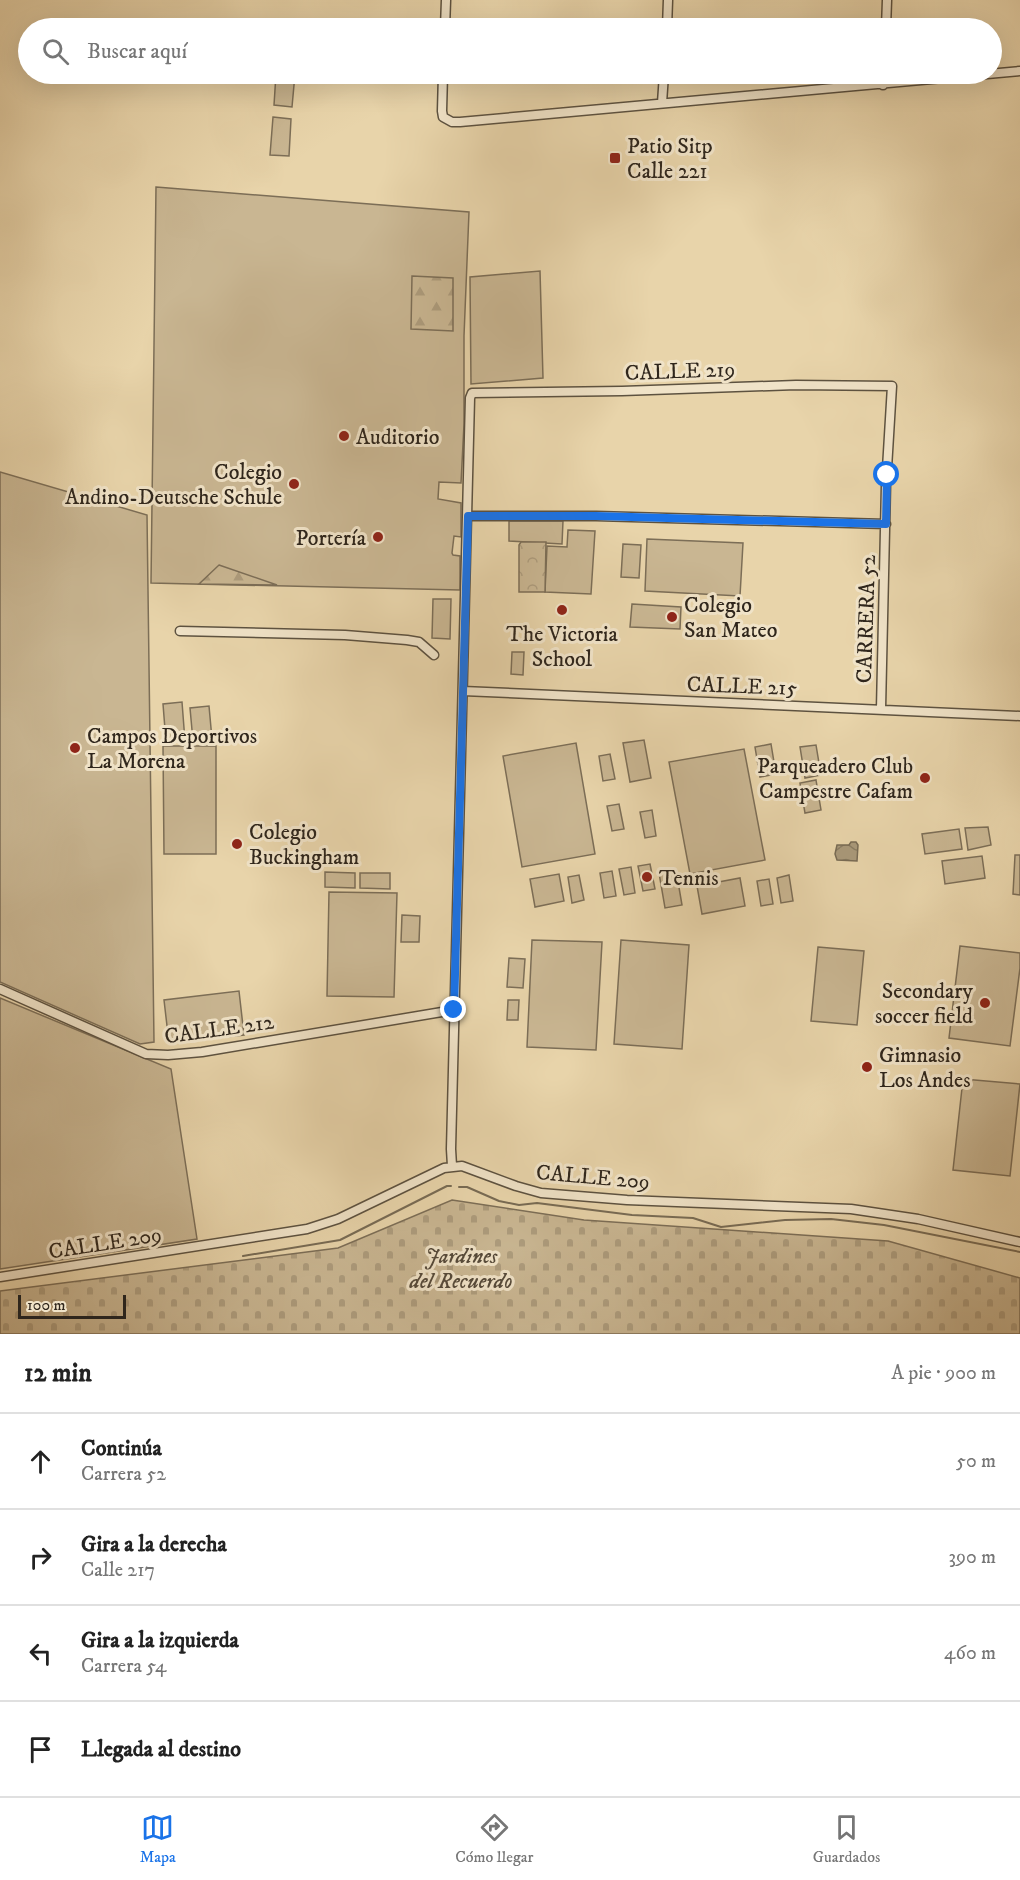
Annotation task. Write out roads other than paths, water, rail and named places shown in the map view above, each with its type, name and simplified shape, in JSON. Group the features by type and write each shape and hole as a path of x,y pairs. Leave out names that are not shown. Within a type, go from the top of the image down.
{"street":[{"path":"445,18 446,0"},
{"path":"667,18 668,0"},
{"path":"886,18 887,0"},
{"path":"1002,73 1020,71"},
{"path":"443,84 442,111 446,120 467,122 893,84"},
{"path":"662,103 663,84"},
{"name":"CALLE 219","path":"468,516 470,395 474,393 622,391 778,385 892,386"},
{"name":"CARRERA 52","path":"881,709 892,386"},
{"path":"452,1166 454,1010 468,516 596,516 886,524"},
{"path":"180,631 345,635 407,640 419,642 434,655"},
{"name":"CALLE 215","path":"463,692 1020,716"},
{"name":"CALLE 212","path":"0,989 146,1054 159,1055 202,1052 454,1010"},
{"name":"CALLE 209","path":"0,1277 307,1229 338,1220 422,1178 452,1166 469,1167 516,1186 542,1193 627,1200 850,1209 918,1219 1020,1242"}],"water":[{"path":"851,842 856,842 858,845 857,861 837,860 835,854 837,845 849,845"}],"waterway":[{"path":"243,1256 340,1240 451,1186"},
{"path":"459,1187 467,1187 499,1201 519,1205 537,1203 632,1215 693,1218 721,1227 785,1220 831,1219 884,1225 1020,1252"}],"place":[{"name":"Patio Sitp Calle 221","path":"615,158"},
{"name":"Auditorio","path":"344,436"},
{"name":"Colegio Andino-Deutsche Schule","path":"294,484"},
{"name":"Portería","path":"378,537"},
{"name":"The Victoria School","path":"562,610"},
{"name":"Colegio San Mateo","path":"672,617"},
{"name":"Campos Deportivos La Morena","path":"75,748"},
{"name":"Parqueadero Club Campestre Cafam","path":"925,778"},
{"name":"Colegio Buckingham","path":"237,844"},
{"name":"Tennis","path":"647,877"},
{"name":"Secondary soccer field","path":"985,1003"},
{"name":"Gimnasio Los Andes","path":"867,1067"}],"park label":[{"name":"Jardines del Recuerdo","path":"461,1268"}]}
